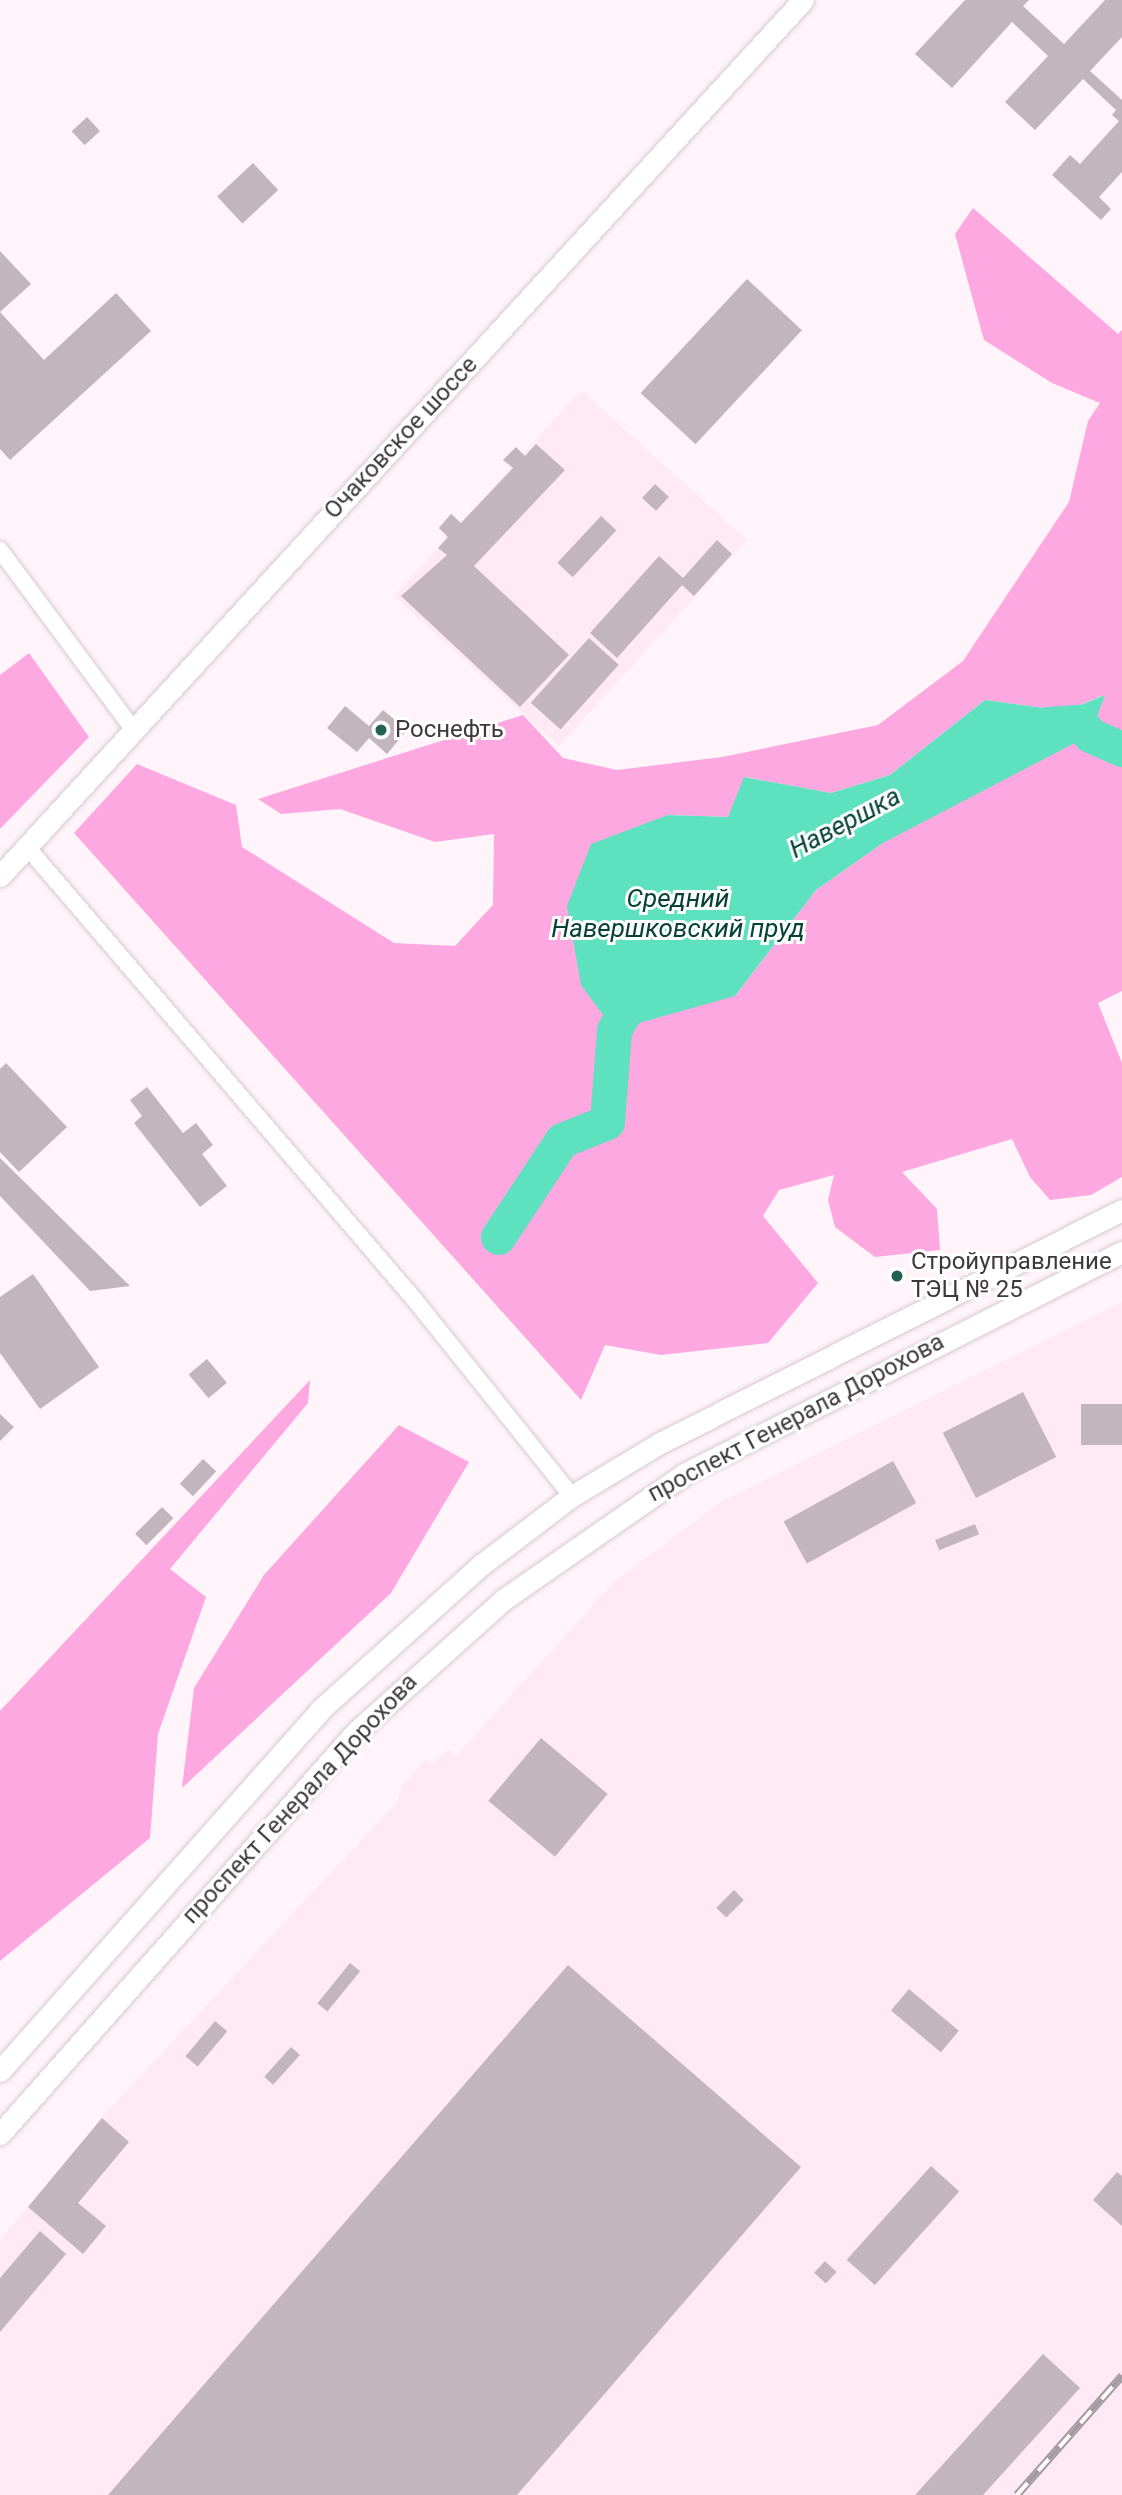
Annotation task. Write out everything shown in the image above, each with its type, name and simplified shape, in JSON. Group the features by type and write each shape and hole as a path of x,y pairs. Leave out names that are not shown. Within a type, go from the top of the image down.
{"main road":[{"name":"Очаковское шоссе","path":"0,876 803,0"},
{"name":"проспект Генерала Дорохова","path":"0,2071 320,1710 409,1625 572,1496 750,1393 1122,1210"},
{"name":"проспект Генерала Дорохова","path":"0,2134 356,1732 503,1600 684,1474 1122,1252"}],"street":[{"path":"0,550 133,729"},
{"path":"27,847 406,1289 572,1496"}],"shaded area":[{"path":"973,208 1118,334 1122,330 1122,991 1098,1003 1122,1063 1122,1177 1091,1195 1050,1200 1030,1177 1012,1139 902,1172 937,1209 940,1250 875,1257 835,1227 828,1200 834,1175 779,1190 763,1216 818,1283 768,1343 661,1355 605,1345 581,1400 74,833 137,764 236,805 242,847 394,943 455,946 493,905 494,834 435,842 340,809 281,814 258,799 523,715 563,758 617,770 722,757 878,725 963,661 1069,502 1088,421 1100,403 1052,383 984,340 955,234","holes":["1104,695 975,793 883,843 816,890 735,996 668,815 728,817 745,777 831,793 890,775 985,700 1066,711"]},
{"path":"581,390 747,540 559,746 394,596 447,538 438,528 451,513 461,522"},
{"path":"29,653 89,737 0,829 0,675"},
{"path":"1122,1302 1122,2495 0,2495 0,2240 103,2116 398,1801 402,1785 426,1760 432,1765 448,1749 456,1756 615,1581 724,1500"},
{"path":"310,1380 308,1403 170,1569 206,1597 158,1734 150,1838 0,1961 0,1711"},
{"path":"399,1425 469,1462 391,1593 182,1788 194,1688 264,1575"}],"water":[{"name":"Средний Навершковский пруд","path":"1105,695 1090,735 883,843 816,890 735,996 614,1030 581,985 567,906 591,844 668,815 728,817 744,777 831,793 890,775 985,700 1066,711"}],"building":[{"path":"965,0 1029,0 1023,6 1064,44 1105,0 1122,0 1122,37 1090,71 1122,100 1122,172 1099,197 1111,209 1101,220 1052,175 1070,155 1080,164 1119,121 1112,115 1116,110 1083,79 1035,130 1005,102 1048,56 1012,22 952,88 915,54"},
{"path":"87,117 100,131 85,145 72,131"},
{"path":"253,163 278,190 242,223 217,196"},
{"path":"0,251 31,284 0,312"},
{"path":"747,279 802,330 695,444 641,393"},
{"path":"116,293 151,331 10,460 0,449 0,312 44,360"},
{"path":"536,444 565,470 474,566 569,655 520,707 401,596 447,555 438,548 448,537 439,528 451,514 461,523 513,468 503,460 516,447 525,456"},
{"path":"655,484 669,497 656,511 642,498"},
{"path":"601,516 616,530 573,577 557,563"},
{"path":"717,540 732,554 694,596 682,585 617,658 590,633 659,556 683,578"},
{"path":"589,638 619,665 561,729 531,703"},
{"path":"345,706 369,726 383,710 407,730 387,754 369,738 357,752 327,728"},
{"path":"6,1063 67,1127 19,1172 0,1152 0,1069"},
{"path":"147,1087 183,1133 196,1123 213,1145 202,1154 227,1186 200,1207 134,1123 142,1116 130,1100"},
{"path":"0,1158 130,1286 90,1291 0,1196"},
{"path":"33,1274 99,1367 40,1409 0,1353 0,1297"},
{"path":"207,1359 227,1383 209,1398 189,1374"},
{"path":"1023,1392 1056,1457 976,1498 943,1433"},
{"path":"1081,1404 1122,1404 1122,1445 1081,1445"},
{"path":"0,1414 14,1427 0,1441"},
{"path":"203,1459 216,1471 193,1496 180,1484"},
{"path":"893,1461 916,1503 807,1564 784,1522"},
{"path":"162,1507 173,1518 146,1545 135,1534"},
{"path":"975,1524 979,1534 939,1550 935,1540"},
{"path":"541,1738 608,1794 555,1857 488,1801"},
{"path":"734,1890 744,1900 726,1918 716,1908"},
{"path":"350,1963 360,1971 327,2012 317,2003"},
{"path":"568,1965 801,2167 517,2495 108,2495"},
{"path":"909,1989 959,2031 941,2052 891,2010"},
{"path":"215,2021 227,2031 198,2067 185,2056"},
{"path":"291,2047 300,2055 273,2085 264,2077"},
{"path":"102,2118 129,2142 78,2203 106,2226 83,2254 28,2207"},
{"path":"931,2166 959,2191 875,2285 847,2260"},
{"path":"1117,2172 1122,2176 1122,2226 1093,2200"},
{"path":"40,2231 66,2254 0,2332 0,2278"},
{"path":"825,2261 837,2272 826,2284 814,2273"},
{"path":"1043,2354 1080,2388 983,2495 915,2495"}],"waterway":[{"name":"Навершка","path":"1048,724 1080,722 1090,735 1122,749"},
{"name":"Навершка","path":"498,1237 562,1140 607,1122 614,1030 637,990"}],"railway":[{"path":"1017,2495 1122,2376"}],"place":[{"name":"Роснефть","path":"381,730"},
{"name":"Стройуправление ТЭЦ № 25","path":"897,1276"}]}
